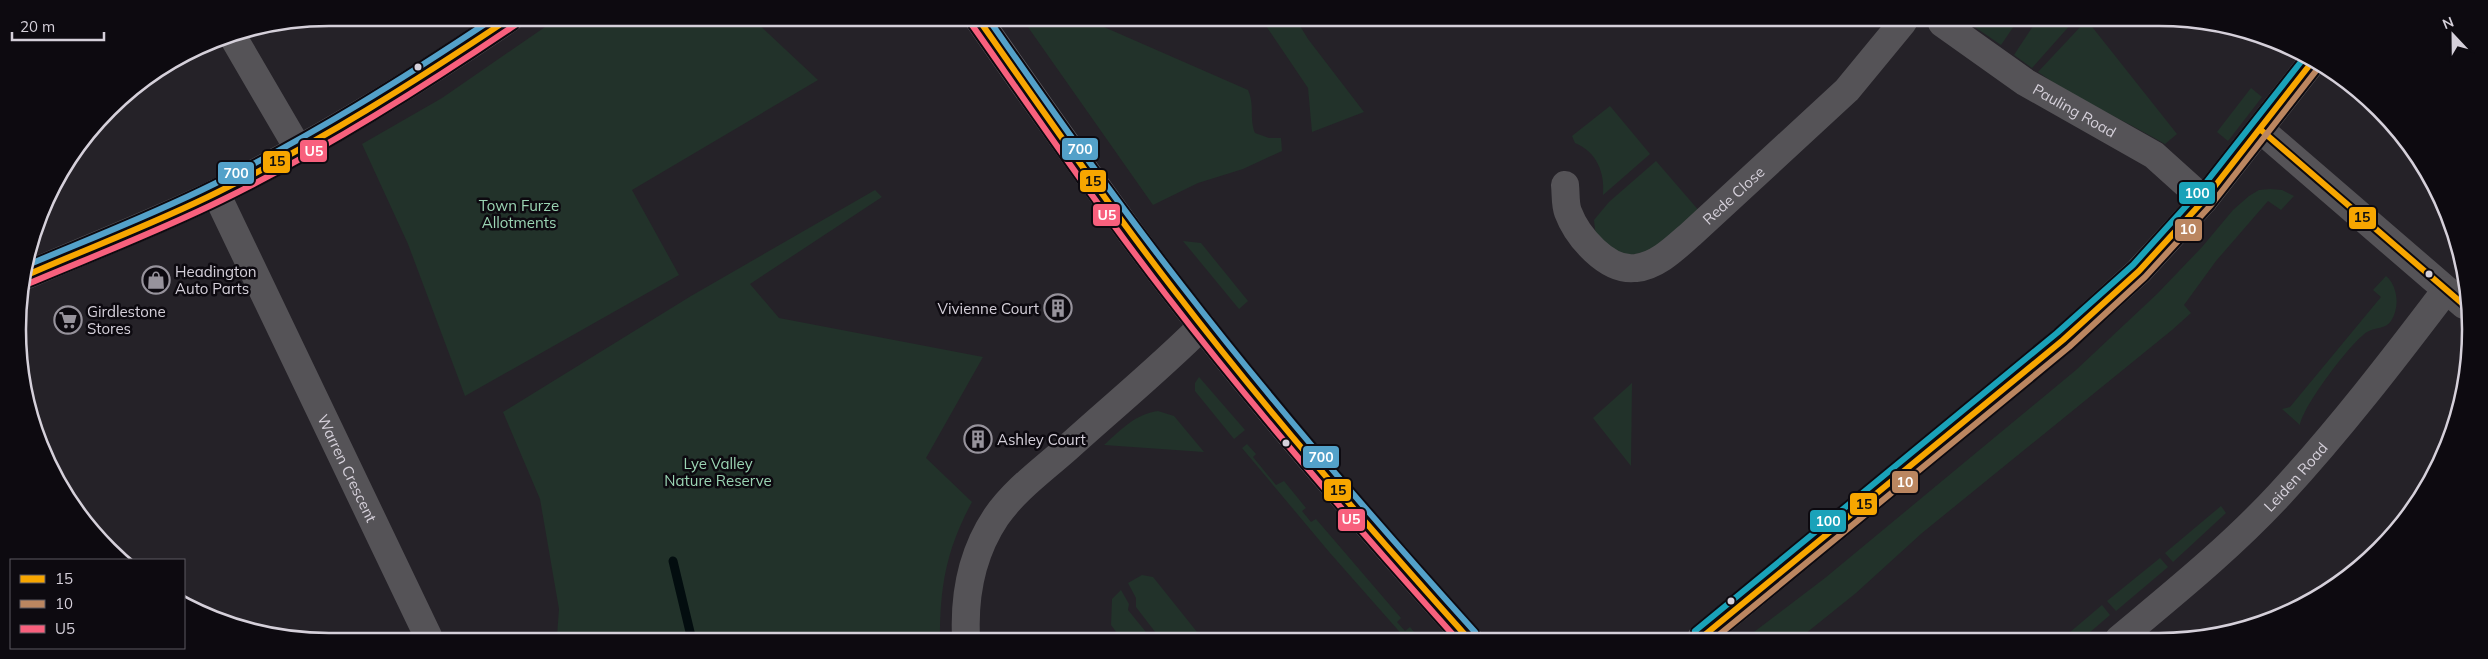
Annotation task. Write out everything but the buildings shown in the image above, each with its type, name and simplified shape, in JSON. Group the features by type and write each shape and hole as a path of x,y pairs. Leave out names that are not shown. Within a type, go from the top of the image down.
{"main road":[{"path":"983,26 1135,239 1202,326 1352,505 1464,633"}],"street":[{"path":"32,272 216,192 299,150 404,87 498,26"},
{"name":"Rede Close","path":"1565,185 1568,211 1573,222 1580,234 1600,254 1622,268 1635,268 1650,264 1669,253 1691,234 1847,90 1900,26"},
{"name":"Pauling Road","path":"1946,26 2025,82 2154,155 2204,200"},
{"path":"235,41 299,150"},
{"path":"1706,633 2063,340 2139,271 2204,200 2261,130 2309,66"},
{"path":"2261,130 2455,298"},
{"name":"Warren Crescent","path":"216,192 427,633"},
{"name":"Leiden Road","path":"2126,633 2214,558 2280,495 2366,394 2455,298"},
{"path":"966,633 965,615 968,586 975,560 984,538 1007,502 1158,370 1202,326"}],"green space":[{"name":"Town Furze Allotments","path":"546,26 760,26 818,80 632,190 679,275 465,396 408,244 362,144 442,98"},
{"path":"1027,26 1102,26 1248,90 1255,133 1269,138 1281,138 1282,151 1243,169 1198,183 1153,205"},
{"path":"1266,26 1300,26 1364,112 1312,132 1308,88"},
{"path":"1973,26 2014,26 2001,45"},
{"path":"2033,26 2069,26 2032,68 2014,55"},
{"path":"2081,26 2091,26 2177,134 2165,144 2085,101 2038,72"},
{"path":"2251,88 2262,97 2228,141 2217,132"},
{"path":"1610,106 1650,154 1603,195 1603,179 1598,164 1589,152 1575,143 1572,136"},
{"path":"1656,161 1700,212 1649,251 1622,257 1596,238 1594,220 1609,202"},
{"name":"Lye Valley Nature Reserve","path":"875,190 882,197 750,284 779,318 983,357 926,458 972,502 956,535 947,567 941,600 940,633 557,633 559,609 540,499 503,412 691,296"},
{"path":"2259,190 2282,190 2294,196 2281,210 2268,201 2216,261 2184,305 2191,313 2172,330 1922,533 1856,593 1806,633 1753,633 1825,578 2076,370 2157,294 2202,247 2233,210"},
{"path":"1183,241 1201,243 1248,301 1239,309"},
{"path":"2386,276 2395,291 2397,304 2394,316 2389,324 2370,330 2350,348 2318,390 2309,404 2300,425 2282,409 2290,407 2381,297 2373,290"},
{"path":"1199,377 1245,430 1234,439 1195,391 1195,383"},
{"path":"1632,383 1631,466 1593,418"},
{"path":"1158,411 1174,416 1204,452 1104,445 1135,419"},
{"path":"1247,444 1256,454 1253,457 1276,485 1284,481 1306,508 1302,511 1311,522 1316,519 1401,618 1397,622 1405,631 1410,627 1415,633 1401,633 1330,553 1242,448"},
{"path":"2221,506 2226,513 2173,562 2165,553"},
{"path":"2160,558 2168,567 2116,611 2107,601"},
{"path":"1142,575 1153,577 1198,633 1156,633 1136,607 1136,598 1128,583"},
{"path":"1121,590 1129,604 1128,610 1147,633 1117,633 1111,625 1112,599"},
{"path":"2102,605 2110,615 2089,633 2069,633"}],"waterway":[{"path":"673,561 690,633"}],"transit line":[{"name":"700","path":"34,262 123,226 250,166 357,105 482,26"},
{"name":"15","path":"32,273 171,214 256,173 367,110 498,26"},
{"name":"U5","path":"30,283 174,222 298,161 372,118 513,26"},
{"name":"U5","path":"973,26 1068,162 1201,340 1308,469 1452,633"},
{"name":"15","path":"983,26 1099,190 1209,335 1317,466 1464,633"},
{"name":"700","path":"993,26 1108,188 1218,331 1326,462 1475,632"},
{"name":"100","path":"1695,631 2057,333 2133,265 2197,194 2301,62"},
{"name":"15","path":"1707,633 2063,340 2139,271 2204,200 2309,66"},
{"name":"10","path":"1721,633 2069,347 2145,277 2211,205 2316,71"},
{"name":"15","path":"2261,130 2460,302"}],"place":[{"name":"Headington Auto Parts","path":"156,280"},
{"name":"Vivienne Court","path":"1058,308"},
{"name":"Girdlestone Stores","path":"68,320"},
{"name":"Ashley Court","path":"978,439"}]}
